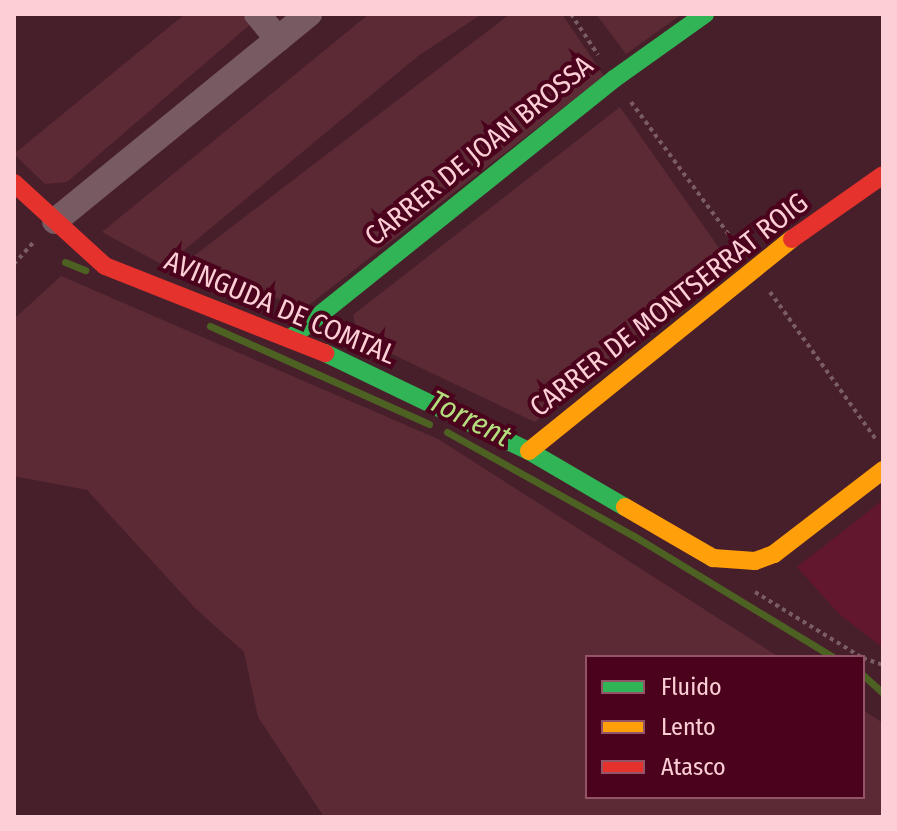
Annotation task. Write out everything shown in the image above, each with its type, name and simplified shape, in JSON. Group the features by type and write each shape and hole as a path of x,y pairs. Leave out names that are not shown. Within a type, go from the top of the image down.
{"street":[{"path":"257,14 278,39"},
{"path":"55,221 309,14"},
{"name":"CARRER DE JOAN BROSSA","path":"292,337 614,79 705,14"},
{"name":"CARRER DE MONTSERRAT ROIG","path":"529,451 752,267 883,175"},
{"name":"AVINGUDA DE COMTAL","path":"14,183 105,266 292,337 529,451 713,558 755,561"},
{"path":"755,561 800,539 883,470"}],"path":[{"path":"571,14 614,79 883,450"},
{"path":"755,561 755,594 859,655"}],"shaded area":[{"path":"185,14 247,14 253,22 67,182 45,184 14,154"},
{"path":"369,14 482,14 418,56 165,266 102,232"},
{"path":"510,14 562,14 604,76 305,308 182,265"},
{"path":"596,14 682,14 626,54"},
{"path":"620,107 726,258 535,422 358,338 353,315"},
{"path":"61,276 438,439 776,655 585,655 585,799 865,799 865,711 883,723 883,817 324,817 258,717 244,652 195,608 87,490 14,476 14,319"},
{"path":"883,500 883,648 839,614 797,567"}],"waterway":[{"name":"Torrent","path":"65,262 85,270"},
{"name":"Torrent","path":"210,326 429,424"},
{"name":"Torrent","path":"447,432 634,536 830,655"},
{"name":"Torrent","path":"865,677 883,693"}],"traffic: fast":[{"path":"292,337 614,79 705,14"},
{"path":"325,353 529,451 625,507"}],"traffic: slow":[{"path":"529,451 792,239"},
{"path":"625,507 713,558 755,561 774,554 883,470"}],"traffic: jam":[{"path":"792,239 883,175"},
{"path":"14,183 105,266 325,353"}]}
